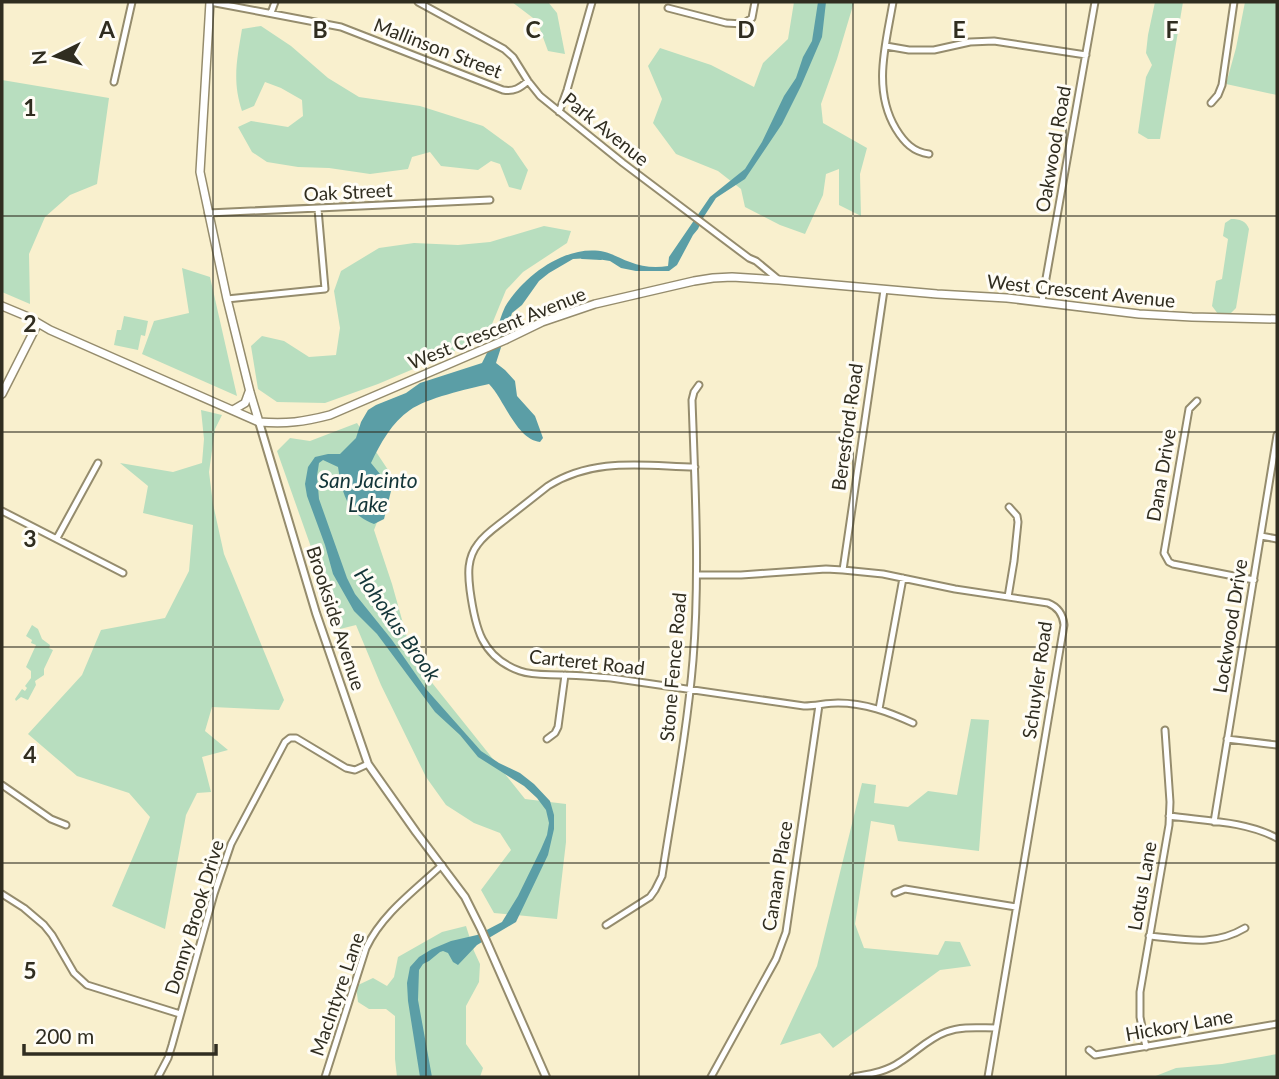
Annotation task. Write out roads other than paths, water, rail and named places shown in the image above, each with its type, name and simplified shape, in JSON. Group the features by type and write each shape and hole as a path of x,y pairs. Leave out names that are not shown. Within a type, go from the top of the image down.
{"main road":[{"name":"Brookside Avenue","path":"210,2 199,166 227,299 259,422"},
{"name":"West Crescent Avenue","path":"2,306 71,340 259,422 287,424 330,415 542,322 595,304 694,281 732,277 779,280 1042,301 1139,314 1277,319"},
{"path":"2,394 38,323"},
{"path":"233,410 245,403 250,392"}],"street":[{"path":"114,82 132,2"},
{"name":"Mallinson Street","path":"210,2 341,27 503,90 516,90 528,81"},
{"path":"271,13 275,2"},
{"name":"Park Avenue","path":"418,2 504,49 513,57 540,96 559,112 779,280"},
{"path":"559,112 592,2"},
{"path":"668,8 726,23 743,24 752,18 755,2"},
{"path":"893,2 882,83 887,110 906,144 918,152 929,154"},
{"name":"Oakwood Road","path":"1042,301 1095,2"},
{"path":"1211,103 1222,85 1234,2"},
{"path":"886,46 934,50 970,42 994,41 1086,55"},
{"name":"Oak Street","path":"208,213 490,201"},
{"path":"227,299 325,289 318,209"},
{"name":"Beresford Road","path":"843,570 884,290"},
{"name":"Stone Fence Road","path":"606,925 650,897 660,883 690,690 694,645 697,575 692,400 698,385"},
{"name":"Dana Drive","path":"1197,401 1188,409 1164,549 1166,558 1173,564 1254,580"},
{"name":"Brookside Avenue","path":"259,422 316,613 368,764 465,897 546,1077"},
{"name":"Lockwood Drive","path":"1214,822 1277,435"},
{"path":"57,538 98,463"},
{"name":"Carteret Road","path":"695,467 611,465 571,474 548,486 484,536 474,550 469,568 474,618 487,648 502,662 524,672 611,678 804,706 855,704 879,709 913,723"},
{"path":"1008,597 1018,522 1014,510 1009,507"},
{"path":"2,510 123,573"},
{"path":"1261,536 1277,539"},
{"name":"Schuyler Road","path":"697,575 843,570 1048,603 1054,605 1062,614 1064,625 988,1077"},
{"path":"879,709 903,578"},
{"path":"547,739 558,727 565,675"},
{"name":"Canaan Place","path":"711,1077 776,959 786,932 819,705"},
{"name":"Lotus Lane","path":"1146,1047 1139,1004 1169,816 1165,730"},
{"name":"Donny Brook Drive","path":"158,1077 168,1058 230,844 285,742 296,738 346,768 355,770 368,764"},
{"path":"1227,739 1277,745"},
{"path":"2,785 51,819 66,825"},
{"path":"1169,816 1245,826 1277,838"},
{"name":"MacIntyre Lane","path":"325,1077 371,936 386,917 442,866"},
{"path":"895,892 905,889 1016,907"},
{"path":"2,894 44,925 74,973 87,985 180,1014"},
{"path":"1149,936 1213,941 1245,928"},
{"name":"Hickory Lane","path":"1089,1051 1095,1055 1277,1024"},
{"path":"853,1077 881,1072 892,1067 946,1032 967,1027 996,1028"}],"water":[{"name":"San Jacinto Lake","path":"818,2 826,2 822,37 782,124 745,179 716,198 677,265 669,271 636,271 621,268 610,261 573,259 539,281 522,305 512,313 496,363 515,381 517,396 535,416 543,438 540,442 524,434 489,384 448,394 417,406 392,427 371,463 380,474 394,479 384,519 374,524 358,515 347,502 338,467 323,460 319,463 319,499 355,594 426,689 481,751 534,784 550,801 554,815 548,855 516,922 477,945 458,965 443,951 423,964 419,970 418,1000 432,1077 420,1077 408,1001 410,967 432,949 477,935 502,922 541,849 549,823 546,810 537,798 524,786 478,757 460,735 435,712 377,634 354,611 333,574 307,496 305,484 308,467 315,457 340,454 356,438 368,410 376,405 406,393 420,383 482,363 505,307 513,295 548,264 576,252 591,251 605,252 644,266 668,266 669,257 710,197 745,169 762,142 812,41"}],"waterway":[{"name":"Hohokus Brook","path":"582,258 601,259"}]}
